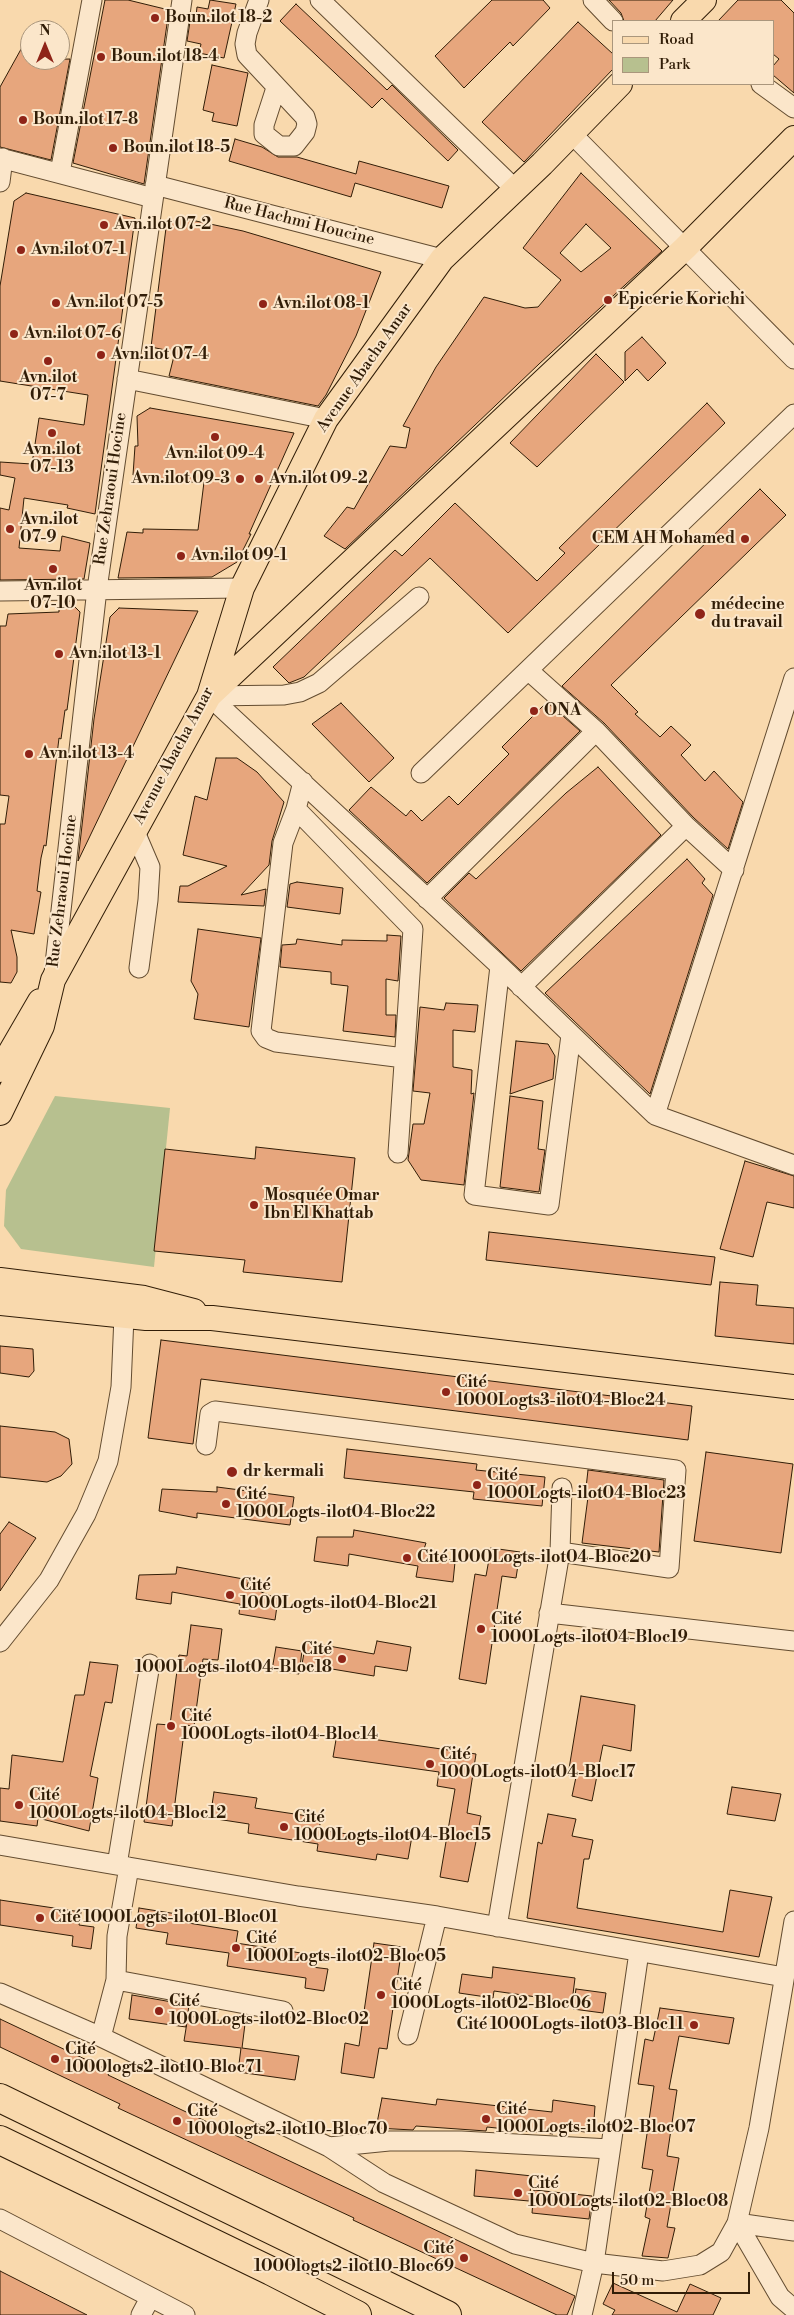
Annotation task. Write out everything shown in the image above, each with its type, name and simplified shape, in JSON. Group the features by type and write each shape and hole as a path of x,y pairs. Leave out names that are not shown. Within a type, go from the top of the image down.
{"highway":[{"path":"0,2098 447,2315"},
{"path":"1,2141 271,2270 357,2315"}],"main road":[{"path":"684,20 704,0"},
{"name":"Avenue Abacha Amar","path":"0,1113 42,1026 53,980 209,696 242,588 326,419 442,259 572,134 619,85"},
{"path":"209,696 685,248 794,138"},
{"path":"0,1070 21,1031 53,980"},
{"path":"0,1272 29,1284"},
{"path":"0,1280 29,1284 122,1305 168,1319 212,1318 794,1387"},
{"path":"0,1303 122,1305"}],"street":[{"path":"60,173 92,0"},
{"name":"Rue Zehraoui Hocine","path":"53,980 97,589 182,0"},
{"path":"259,0 247,33 245,44 247,55 276,88"},
{"path":"320,0 514,189"},
{"path":"593,0 612,20"},
{"path":"762,85 794,108"},
{"path":"572,134 794,359"},
{"path":"0,182 2,158"},
{"name":"Rue Hachmi Houcine","path":"2,158 60,173 154,192 442,259"},
{"path":"127,380 326,419"},
{"path":"421,773 794,414"},
{"path":"0,591 242,588"},
{"path":"209,696 284,695 300,692 319,683 420,597"},
{"path":"529,671 596,731 686,826 734,870"},
{"path":"655,1115 794,678"},
{"path":"209,696 522,986 655,1115 794,1165"},
{"path":"427,899 596,731"},
{"path":"303,782 296,809 283,843 261,1031 266,1038 276,1042 404,1058"},
{"path":"296,809 413,929 398,1153"},
{"path":"522,986 686,826"},
{"path":"135,832 150,867 139,968"},
{"path":"500,966 474,1195 549,1205 572,1035"},
{"path":"0,1642 49,1580 86,1514 108,1461 121,1387 122,1305"},
{"path":"206,1445 210,1414 215,1411 676,1470 668,1568 560,1552"},
{"path":"498,1927 560,1552 562,1488"},
{"path":"550,1612 794,1641"},
{"path":"101,2037 116,1980 117,1936 123,1866 150,1664"},
{"path":"0,1846 437,1916 784,1977"},
{"path":"408,2035 437,1916"},
{"path":"0,1992 101,2037 329,2147 384,2183 515,2244 594,2263 663,2271 700,2265 721,2252 737,2223 787,2005 784,1977 794,1921"},
{"path":"582,2315 594,2263 639,1952"},
{"path":"116,1980 283,2011"},
{"path":"329,2147 389,2141 461,2141 610,2149"},
{"path":"3,2219 145,2307 185,2315"},
{"path":"737,2223 794,2231"},
{"path":"737,2223 780,2297 794,2309"}],"green space":[{"path":"55,1096 170,1108 154,1267 21,1249 4,1226 6,1190"}],"building":[{"path":"105,0 128,0 169,10 144,184 73,163"},
{"path":"210,0 236,4 224,58 199,53 201,44 187,41 191,15 196,16 197,7 208,9"},
{"path":"492,0 543,0 550,8 513,46 510,42 464,88 435,56"},
{"path":"609,0 673,0 656,20 624,20 621,13"},
{"path":"738,0 781,0 794,13 794,93 774,76 774,65 779,59 774,55 774,20 719,20"},
{"path":"296,4 387,90 392,85 458,150 448,161 382,98 372,108 280,21"},
{"path":"578,22 612,53 612,70 524,162 482,122"},
{"name":"Boun.ilot 17-8","path":"20,51 20,70 68,70 51,160 0,147 0,87"},
{"path":"212,65 248,73 237,126 212,121 214,113 203,110"},
{"path":"235,139 262,147 278,157 297,157 356,174 359,161 449,186 442,208 355,183 351,197 229,161"},
{"path":"581,173 662,251 539,364 345,549 324,536 347,507 354,509 390,446 406,448 410,428 403,426 436,367 484,297 525,308 538,307 561,280 523,248","holes":["586,224 611,248 581,272 560,253"]},
{"path":"26,193 135,218 95,514 67,508 68,505 24,498 19,548 60,551 62,536 90,543 84,579 0,580 0,508 9,510 15,478 0,475 0,462 32,464 39,418 84,425 88,395 0,381 0,286 14,201"},
{"name":"Avn.ilot 08-1","path":"177,217 243,231 381,272 356,336 326,395 318,406 169,376 175,352 151,347 166,228"},
{"path":"642,337 666,363 648,381 637,369 625,381 625,352"},
{"path":"596,354 624,382 537,467 510,443"},
{"path":"707,403 725,423 508,633 430,558 304,677 289,683 273,667 395,550 402,556 455,503 537,581 565,553 559,548"},
{"path":"150,408 294,433 237,562 212,577 118,578 127,532 143,533 143,529 198,530 204,482 176,482 133,475 135,446 138,446 137,416"},
{"path":"760,489 786,515 611,685 638,712 635,714 660,737 671,726 691,745 681,755 705,781 714,771 743,802 728,849 694,818 604,723 562,686"},
{"path":"69,601 80,612 67,710 65,710 61,739 59,738 46,846 44,845 41,858 37,891 41,892 34,934 11,930 17,957 17,972 11,983 0,982 0,824 5,824 9,796 0,795 0,626 6,626 8,614 59,612 59,602"},
{"path":"119,608 198,611 78,861 94,719 110,617"},
{"path":"547,702 580,731 427,883 349,810 371,787 406,816 411,810 422,821 449,796 458,805 509,754 502,747"},
{"path":"341,703 394,758 369,782 312,724"},
{"path":"216,758 237,758 257,772 284,802 272,841 269,865 241,895 266,889 264,906 178,902 180,886 188,886 227,866 183,855 195,796 207,800"},
{"path":"598,767 661,835 521,971 444,898 469,873 476,879 566,793"},
{"path":"687,859 705,879 702,883 713,895 650,1094 545,993"},
{"path":"297,882 343,888 340,914 287,907 290,884"},
{"path":"198,929 261,938 249,1027 194,1019 198,994 191,981"},
{"path":"387,935 401,936 398,981 386,979 386,1015 396,1015 395,1037 343,1031 348,986 331,984 331,972 280,967 282,945 296,944 297,939 342,945 342,940 387,941"},
{"path":"446,1003 478,1005 475,1032 453,1030 453,1067 472,1070 471,1094 474,1093 464,1185 421,1180 408,1160 413,1124 424,1124 430,1093 413,1091 420,1007 444,1010"},
{"path":"516,1041 548,1044 555,1056 553,1079 510,1094"},
{"path":"510,1096 543,1101 538,1149 545,1150 539,1192 500,1187"},
{"name":"Mosquée Omar Ibn El Khattab","path":"256,1147 355,1158 342,1282 243,1272 245,1260 154,1251 165,1149 255,1159"},
{"path":"745,1161 794,1176 794,1208 767,1202 753,1257 720,1249"},
{"path":"489,1232 715,1257 711,1285 486,1260"},
{"path":"720,1282 758,1285 756,1305 794,1308 794,1344 715,1336"},
{"name":"Cité 1000Logts3-ilot04-Bloc24","path":"161,1340 692,1406 688,1440 201,1379 193,1444 148,1438"},
{"path":"0,1346 33,1349 34,1371 29,1377 0,1373"},
{"path":"0,1426 55,1432 69,1439 72,1464 61,1476 47,1482 0,1477"},
{"name":"Cité 1000Logts-ilot04-Bloc23","path":"347,1449 477,1464 476,1470 545,1477 542,1506 473,1499 474,1492 344,1478"},
{"path":"706,1452 793,1464 781,1553 694,1541"},
{"path":"588,1470 664,1480 659,1552 582,1543 588,1497 585,1497"},
{"name":"Cité 1000Logts-ilot04-Bloc22","path":"217,1487 294,1497 290,1525 197,1513 197,1518 159,1511 162,1489 217,1492"},
{"path":"9,1522 36,1538 0,1591 0,1534"},
{"name":"Cité 1000Logts-ilot04-Bloc20","path":"354,1530 426,1543 424,1549 455,1562 453,1582 416,1577 418,1566 349,1554 348,1566 314,1561 317,1537 353,1537"},
{"name":"Cité 1000Logts-ilot04-Bloc19","path":"491,1548 520,1552 516,1578 502,1576 486,1684 459,1679 475,1574 486,1576"},
{"name":"Cité 1000Logts-ilot04-Bloc21","path":"177,1567 249,1580 247,1586 278,1599 275,1620 239,1614 240,1604 172,1592 171,1604 136,1599 139,1575 176,1574"},
{"name":"Cité 1000Logts-ilot04-Bloc14","path":"191,1625 222,1629 218,1660 203,1659 194,1726 185,1725 172,1826 144,1822 157,1724 170,1725 179,1655 187,1656"},
{"name":"Cité 1000Logts-ilot04-Bloc18","path":"377,1641 411,1647 407,1671 375,1666 374,1676 302,1664 306,1642 374,1654"},
{"path":"276,1647 302,1651 299,1674 272,1670"},
{"path":"90,1662 118,1665 112,1703 105,1702 90,1776 98,1778 89,1831 38,1818 37,1826 0,1821 0,1788 9,1789 12,1755 63,1762 75,1695 84,1695"},
{"path":"581,1696 635,1705 631,1751 603,1745 592,1801 572,1796 576,1777 568,1775"},
{"name":"Cité 1000Logts-ilot04-Bloc17","path":"337,1734 476,1754 467,1813 481,1816 468,1882 440,1877 455,1789 437,1786 439,1772 333,1757"},
{"path":"732,1787 781,1794 775,1821 727,1814"},
{"name":"Cité 1000Logts-ilot04-Bloc15","path":"214,1792 257,1798 255,1808 321,1818 319,1830 383,1839 384,1832 412,1836 408,1859 377,1854 376,1860 317,1851 318,1844 248,1833 249,1824 210,1818"},
{"path":"548,1814 576,1819 572,1836 593,1840 589,1859 584,1859 577,1908 723,1932 730,1890 772,1897 759,1957 527,1918 538,1842 542,1844"},
{"name":"Cité 1000Logts-ilot01-Bloc01","path":"0,1900 81,1912 79,1925 94,1927 91,1949 72,1946 73,1936 0,1925"},
{"name":"Cité 1000Logts-ilot02-Bloc05","path":"139,1908 177,1914 176,1921 238,1931 236,1943 314,1955 312,1967 328,1969 324,1991 305,1988 306,1978 227,1966 229,1953 166,1944 168,1933 136,1928"},
{"name":"Cité 1000Logts-ilot02-Bloc06","path":"374,1943 402,1947 387,2049 379,2048 374,2078 341,2073 345,2043 359,2046"},
{"path":"493,1967 575,1978 572,2002 494,1991 493,1998 459,1993 462,1974 492,1978"},
{"path":"576,1989 606,1993 603,2013 573,2009"},
{"name":"Cité 1000Logts-ilot02-Bloc02","path":"132,1995 189,2005 186,2027 129,2019"},
{"path":"660,2008 734,2018 729,2044 679,2036 669,2089 677,2090 667,2156 679,2158 667,2227 675,2228 668,2258 642,2256 650,2219 645,2217 653,2170 642,2168 654,2086 638,2084 645,2039 653,2041"},
{"path":"188,2016 245,2024 242,2048 299,2056 295,2080 238,2072 241,2048 184,2041"},
{"path":"0,2019 110,2071 108,2075 575,2296 567,2315 557,2315 353,2220 354,2218 118,2108 120,2104 0,2047"},
{"name":"Cité 1000Logts-ilot02-Bloc07","path":"382,2098 436,2105 437,2099 552,2112 553,2100 595,2106 593,2133 554,2128 553,2134 487,2127 486,2131 416,2126 413,2130 376,2128"},
{"path":"476,2170 532,2176 529,2201 474,2196"},
{"path":"534,2190 592,2196 589,2219 532,2213"},
{"path":"0,2271 87,2315 0,2315"},
{"path":"613,2283 677,2312 690,2284 721,2298 713,2315 612,2315 615,2310 603,2304"}],"place":[{"name":"Boun.ilot 18-2","path":"155,18"},
{"name":"Boun.ilot 18-4","path":"101,57"},
{"name":"Boun.ilot 17-8","path":"23,120"},
{"name":"Boun.ilot 18-5","path":"113,148"},
{"name":"Avn.ilot 07-2","path":"104,225"},
{"name":"Avn.ilot 07-1","path":"21,250"},
{"name":"Epicerie Korichi","path":"608,300"},
{"name":"Avn.ilot 07-5","path":"56,303"},
{"name":"Avn.ilot 08-1","path":"263,304"},
{"name":"Avn.ilot 07-6","path":"14,334"},
{"name":"Avn.ilot 07-4","path":"101,355"},
{"name":"Avn.ilot 07-7","path":"48,361"},
{"name":"Avn.ilot 07-13","path":"52,433"},
{"name":"Avn.ilot 09-4","path":"215,437"},
{"name":"Avn.ilot 09-3","path":"240,479"},
{"name":"Avn.ilot 09-2","path":"259,479"},
{"name":"Avn.ilot 07-9","path":"10,529"},
{"name":"CEM AH Mohamed","path":"745,539"},
{"name":"Avn.ilot 09-1","path":"181,556"},
{"name":"Avn.ilot 07-10","path":"53,569"},
{"name":"médecine du travail","path":"700,614"},
{"name":"Avn.ilot 13-1","path":"59,654"},
{"name":"ONA","path":"534,711"},
{"name":"Avn.ilot 13-4","path":"29,754"},
{"name":"Mosquée Omar Ibn El Khattab","path":"254,1205"},
{"name":"Cité 1000Logts3-ilot04-Bloc24","path":"446,1392"},
{"name":"dr kermali","path":"232,1472"},
{"name":"Cité 1000Logts-ilot04-Bloc23","path":"477,1485"},
{"name":"Cité 1000Logts-ilot04-Bloc22","path":"226,1504"},
{"name":"Cité 1000Logts-ilot04-Bloc20","path":"407,1558"},
{"name":"Cité 1000Logts-ilot04-Bloc21","path":"230,1595"},
{"name":"Cité 1000Logts-ilot04-Bloc19","path":"481,1629"},
{"name":"Cité 1000Logts-ilot04-Bloc18","path":"342,1659"},
{"name":"Cité 1000Logts-ilot04-Bloc14","path":"171,1726"},
{"name":"Cité 1000Logts-ilot04-Bloc17","path":"430,1764"},
{"name":"Cité 1000Logts-ilot04-Bloc12","path":"19,1805"},
{"name":"Cité 1000Logts-ilot04-Bloc15","path":"284,1827"},
{"name":"Cité 1000Logts-ilot01-Bloc01","path":"40,1918"},
{"name":"Cité 1000Logts-ilot02-Bloc05","path":"236,1948"},
{"name":"Cité 1000Logts-ilot02-Bloc06","path":"381,1995"},
{"name":"Cité 1000Logts-ilot02-Bloc02","path":"159,2011"},
{"name":"Cité 1000Logts-ilot03-Bloc11","path":"694,2025"},
{"name":"Cité 1000logts2-ilot10-Bloc71","path":"55,2059"},
{"name":"Cité 1000Logts-ilot02-Bloc07","path":"486,2119"},
{"name":"Cité 1000logts2-ilot10-Bloc70","path":"177,2121"},
{"name":"Cité 1000Logts-ilot02-Bloc08","path":"518,2193"},
{"name":"Cité 1000logts2-ilot10-Bloc69","path":"464,2258"}]}
